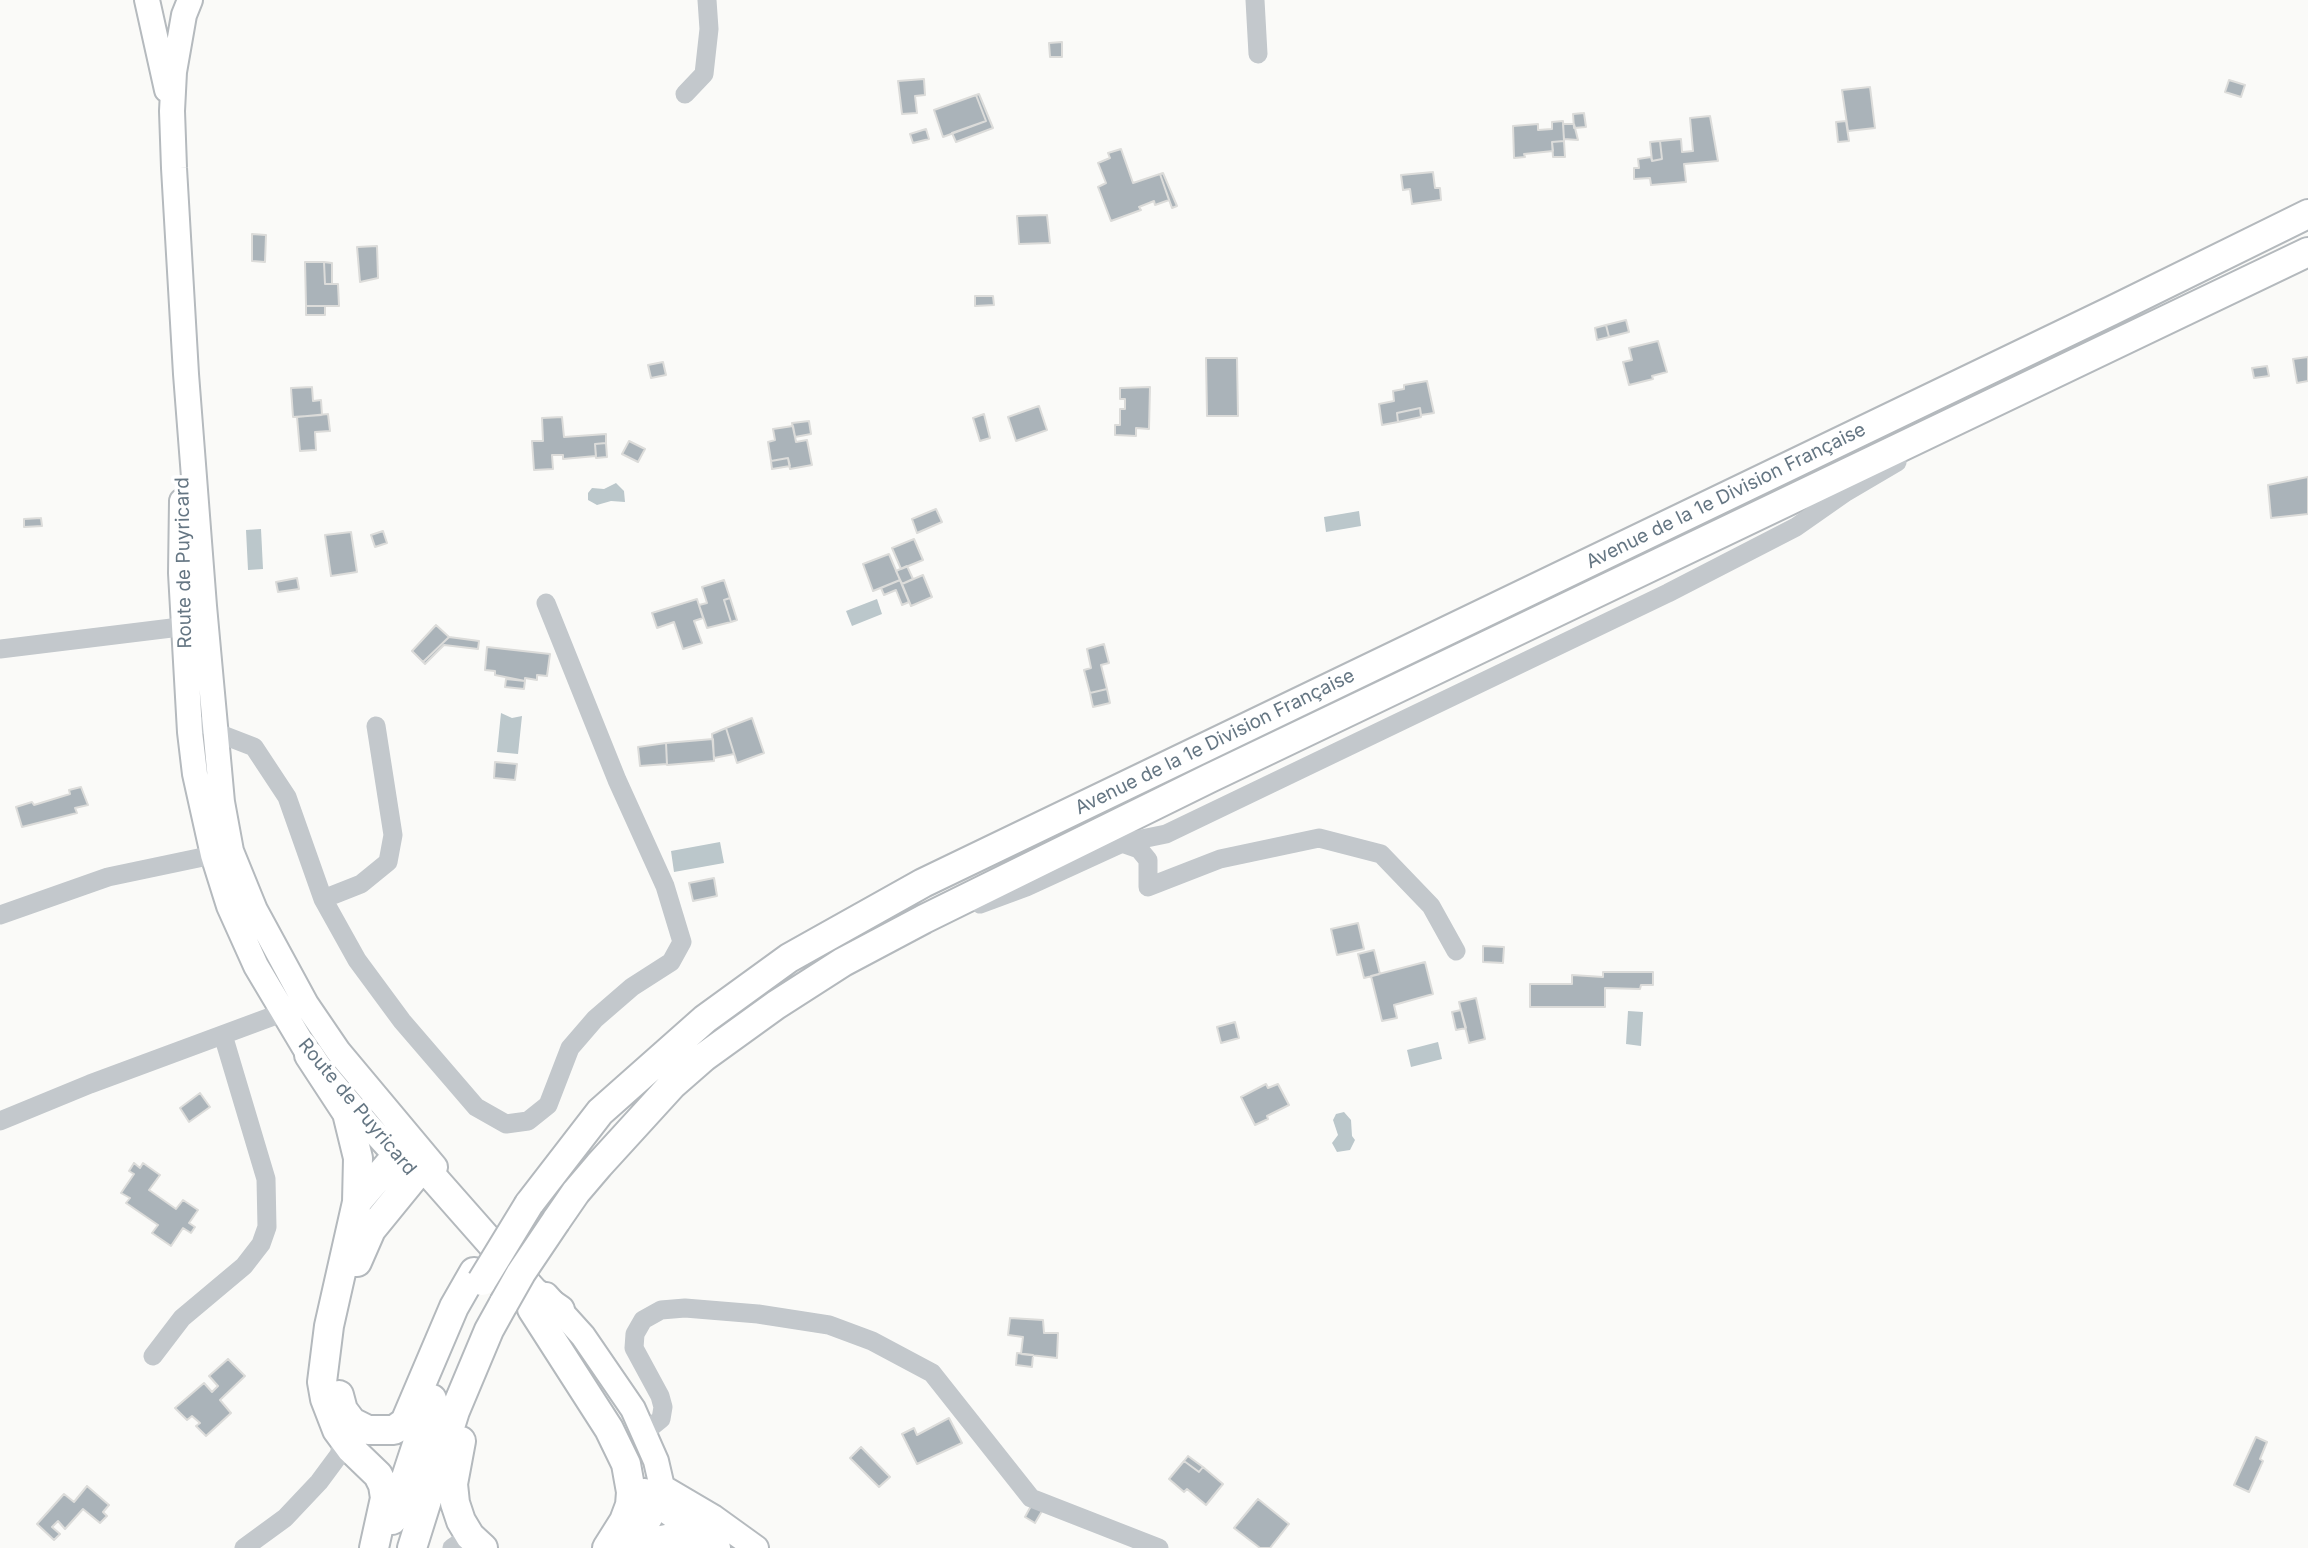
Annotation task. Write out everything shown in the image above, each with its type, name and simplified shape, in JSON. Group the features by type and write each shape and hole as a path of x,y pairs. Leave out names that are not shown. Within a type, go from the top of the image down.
{"highway":[{"name":"Avenue de la 1e Division Française","path":"383,1548 435,1389 478,1277 524,1200 600,1112 665,1053 789,958 923,883 2308,214"},
{"name":"Avenue de la 1e Division Française","path":"489,1330 521,1273 576,1192 644,1113 704,1057 810,984 897,933 1210,778 2308,252"},
{"path":"309,1055 347,1113 358,1158 357,1202 323,1364 325,1399 330,1416 346,1428 383,1485 385,1498 374,1548"},
{"path":"357,1202 409,1163"},
{"path":"409,1163 534,1292 621,1449 626,1464 648,1493 630,1506 607,1548"},
{"path":"346,1428 339,1397 338,1358 347,1303 358,1258 409,1163"},
{"path":"346,1428 352,1422 368,1430 394,1430 405,1422 454,1307 478,1277"},
{"path":"468,1544 455,1503 453,1484 457,1457 489,1330"},
{"path":"412,1548 455,1411 489,1330"}],"main road":[{"name":"Route de Puyricard","path":"147,0 172,111"},
{"name":"Route de Puyricard","path":"190,0 184,15 174,72 172,111 186,374 181,521 194,619 211,685 222,802 222,853 233,914 256,966 362,1079 546,1315 583,1336 634,1409 645,1432 656,1461 648,1493"},
{"name":"Route de Puyricard","path":"194,619 185,665 195,774 206,823 222,853 243,883 248,916 295,1008 309,1055 367,1124 409,1163"},
{"path":"295,1008 409,1163"},
{"path":"648,1493 715,1546"},
{"path":"630,1548 650,1518 648,1493"},
{"path":"648,1493 713,1517 756,1548"},
{"path":"637,1548 656,1539 671,1536 685,1537 715,1546"}],"street":[{"path":"685,94 704,74 709,29 707,0"},
{"path":"1255,0 1258,54"},
{"path":"897,933 1026,887 1122,843 1166,834 1668,593 1796,527 1846,492 1917,450 1947,426"},
{"path":"187,696 203,705 205,724 223,735 254,747 287,797 323,899 357,960 402,1021 476,1107 506,1124 528,1121 548,1105 570,1048 595,1019 632,987 671,962 682,942 665,886 617,780 546,603"},
{"path":"0,649 194,619"},
{"path":"185,665 180,678 180,694 193,804 206,823"},
{"path":"323,899 361,884 388,862 393,835 376,726"},
{"path":"1122,843 1139,849 1149,860 1149,887 1220,859 1319,838 1381,854 1431,906 1455,951"},
{"path":"0,915 108,877 222,853"},
{"path":"0,1121 90,1084 295,1008"},
{"path":"153,1356 182,1318 244,1266 261,1244 267,1227 266,1179 223,1035"},
{"path":"645,1432 661,1419 663,1407 660,1396 634,1348 635,1334 643,1320 661,1310 685,1308 758,1314 829,1325 872,1341 932,1373 1031,1498 1159,1548"},
{"path":"244,1548 285,1518 319,1482 339,1455 346,1428"}],"shaded area":[{"path":"616,483 624,491 625,502 611,501 597,505 588,500 588,493 592,488 604,489"},
{"path":"1359,511 1361,526 1326,532 1324,517"},
{"path":"261,529 263,569 248,570 246,530"},
{"path":"877,599 882,614 852,626 846,611"},
{"path":"501,713 512,718 522,716 518,754 497,752"},
{"path":"720,842 724,863 674,872 671,851"},
{"path":"1628,1011 1643,1012 1641,1046 1626,1044"},
{"path":"1438,1042 1442,1059 1411,1067 1407,1050"},
{"path":"1344,1112 1351,1120 1352,1136 1355,1140 1350,1150 1337,1152 1332,1143 1338,1135 1333,1120 1336,1114"}],"building":[{"path":"1062,42 1062,57 1050,57 1049,43"},
{"path":"924,79 925,95 915,96 917,113 902,114 898,81"},
{"path":"2229,80 2245,85 2241,97 2225,92"},
{"path":"1870,87 1875,128 1848,131 1842,90"},
{"path":"979,94 993,128 956,142 952,133 986,121 976,95"},
{"path":"976,95 986,121 943,137 934,110"},
{"path":"1584,113 1586,127 1574,128 1573,114"},
{"path":"1710,116 1718,161 1684,164 1686,182 1651,185 1650,178 1634,179 1634,168 1639,168 1638,159 1662,159 1660,141 1681,139 1682,152 1693,151 1690,118"},
{"path":"1563,121 1564,141 1552,142 1553,151 1524,154 1525,157 1514,158 1513,126 1538,124 1538,130 1552,129 1552,122"},
{"path":"1846,121 1849,141 1838,142 1836,122"},
{"path":"1563,124 1574,124 1578,140 1564,139"},
{"path":"926,129 929,139 913,143 910,134"},
{"path":"1564,141 1565,157 1553,157 1552,142"},
{"path":"1660,141 1662,159 1652,161 1650,142"},
{"path":"1121,149 1133,183 1160,174 1169,200 1155,205 1154,201 1139,207 1141,210 1111,221 1098,187 1106,183 1098,163 1110,158 1108,153"},
{"path":"1433,172 1435,188 1440,188 1441,200 1412,204 1410,189 1403,190 1401,175"},
{"path":"1163,173 1177,206 1172,208 1160,174"},
{"path":"1047,215 1050,243 1019,244 1017,216"},
{"path":"252,234 266,235 265,262 252,261"},
{"path":"377,246 378,278 360,282 357,247"},
{"path":"305,262 324,262 325,284 338,284 339,306 306,306"},
{"path":"324,262 332,263 332,284 325,284"},
{"path":"975,296 993,296 994,305 975,306"},
{"path":"306,306 325,306 325,315 306,315"},
{"path":"1626,320 1629,332 1609,337 1606,325"},
{"path":"1606,325 1609,337 1597,340 1595,328"},
{"path":"1658,341 1667,372 1629,385 1623,362 1632,360 1629,348"},
{"path":"2308,357 2308,381 2297,383 2293,359"},
{"path":"1206,358 1237,358 1238,416 1207,416"},
{"path":"663,362 666,375 651,378 648,365"},
{"path":"2267,366 2269,376 2254,378 2252,368"},
{"path":"1427,381 1434,413 1421,415 1420,408 1397,413 1398,422 1382,425 1379,404 1394,401 1393,391 1404,389 1404,385"},
{"path":"312,387 313,401 321,400 322,415 293,417 291,388"},
{"path":"1150,387 1149,429 1136,428 1136,436 1115,435 1115,425 1120,425 1120,409 1125,409 1125,399 1120,399 1120,388"},
{"path":"1039,406 1047,430 1016,441 1008,417"},
{"path":"1420,408 1421,417 1398,422 1397,413"},
{"path":"328,414 330,431 315,432 316,450 300,451 297,417"},
{"path":"984,414 990,438 980,441 973,418"},
{"path":"562,417 564,437 606,434 606,443 595,444 596,456 563,459 563,455 552,455 553,469 534,470 532,441 543,441 542,418"},
{"path":"809,421 811,434 795,437 792,423"},
{"path":"793,426 796,442 807,440 812,465 790,469 788,458 771,461 768,442 775,440 773,429"},
{"path":"629,441 645,449 638,462 622,454"},
{"path":"606,443 607,457 596,458 595,444"},
{"path":"788,458 790,466 772,469 771,461"},
{"path":"2308,477 2308,514 2271,518 2268,485"},
{"path":"936,509 942,522 917,533 912,519"},
{"path":"41,518 42,526 24,527 24,519"},
{"path":"383,531 387,543 375,547 371,535"},
{"path":"351,532 357,572 331,576 325,535"},
{"path":"914,539 923,560 901,569 892,548"},
{"path":"889,554 900,580 873,591 863,564"},
{"path":"907,566 913,579 902,584 896,571"},
{"path":"923,575 932,597 911,606 902,584"},
{"path":"297,578 299,589 278,592 276,582"},
{"path":"724,580 730,598 724,600 731,622 707,628 699,605 707,603 702,587"},
{"path":"900,580 909,602 902,605 896,590 884,595 881,588"},
{"path":"730,598 737,620 731,622 724,600"},
{"path":"697,599 703,618 694,621 702,643 683,649 674,622 657,628 652,613"},
{"path":"436,625 449,637 423,662 412,651"},
{"path":"449,637 479,641 478,649 444,645 425,664 423,662"},
{"path":"1104,644 1109,663 1101,665 1107,689 1090,693 1084,670 1091,668 1087,649"},
{"path":"487,647 550,654 547,676 537,675 537,680 525,678 525,681 495,675 495,671 485,670"},
{"path":"506,679 525,681 524,689 505,687"},
{"path":"1107,689 1110,703 1093,707 1090,693"},
{"path":"752,718 764,753 737,763 726,728"},
{"path":"726,728 734,754 714,758 712,734"},
{"path":"713,739 714,761 667,765 666,743"},
{"path":"666,743 667,764 640,766 638,747"},
{"path":"495,762 517,764 515,780 494,778"},
{"path":"81,787 88,805 75,808 77,813 22,827 16,807 32,802 34,805 70,794 69,790"},
{"path":"714,878 717,896 693,901 689,883"},
{"path":"1358,923 1364,949 1337,955 1331,929"},
{"path":"1483,946 1504,947 1503,963 1483,962"},
{"path":"1374,950 1380,974 1364,978 1358,954"},
{"path":"1425,962 1433,994 1394,1005 1397,1018 1382,1021 1371,976"},
{"path":"1603,972 1653,972 1653,985 1641,985 1640,989 1605,988 1605,1007 1530,1007 1530,984 1572,984 1572,975 1603,977"},
{"path":"1476,998 1485,1039 1469,1043 1459,1002"},
{"path":"1461,1010 1466,1028 1456,1030 1452,1012"},
{"path":"1235,1022 1239,1038 1221,1043 1217,1027"},
{"path":"1266,1084 1268,1088 1278,1084 1289,1105 1255,1125 1241,1097"},
{"path":"200,1093 210,1107 189,1122 180,1108"},
{"path":"134,1163 140,1168 143,1163 160,1175 149,1190 176,1209 183,1200 198,1210 189,1223 195,1227 191,1233 183,1228 171,1246 152,1233 158,1225 126,1203 130,1198 121,1193 134,1174 129,1171"},
{"path":"1010,1318 1043,1320 1044,1333 1058,1333 1057,1358 1021,1354 1023,1337 1008,1335"},
{"path":"1017,1353 1033,1355 1032,1367 1016,1365"},
{"path":"228,1359 245,1376 220,1400 231,1413 206,1436 196,1426 200,1423 192,1416 187,1420 175,1408 204,1383 212,1392 218,1386 209,1376"},
{"path":"949,1418 962,1443 917,1464 902,1434 914,1428 917,1435"},
{"path":"2256,1437 2267,1442 2260,1459 2263,1461 2249,1492 2234,1485"},
{"path":"861,1447 890,1477 879,1487 850,1458"},
{"path":"1188,1456 1203,1467 1199,1472 1184,1461"},
{"path":"1184,1461 1199,1472 1203,1467 1223,1484 1206,1505 1187,1489 1184,1492 1169,1479"},
{"path":"87,1486 109,1505 103,1512 107,1516 100,1523 83,1509 65,1529 58,1521 52,1527 60,1534 54,1540 37,1524 64,1494 74,1502"},
{"path":"1258,1499 1289,1524 1270,1548 1260,1548 1234,1528"},
{"path":"1032,1504 1042,1511 1035,1523 1025,1517"}]}
